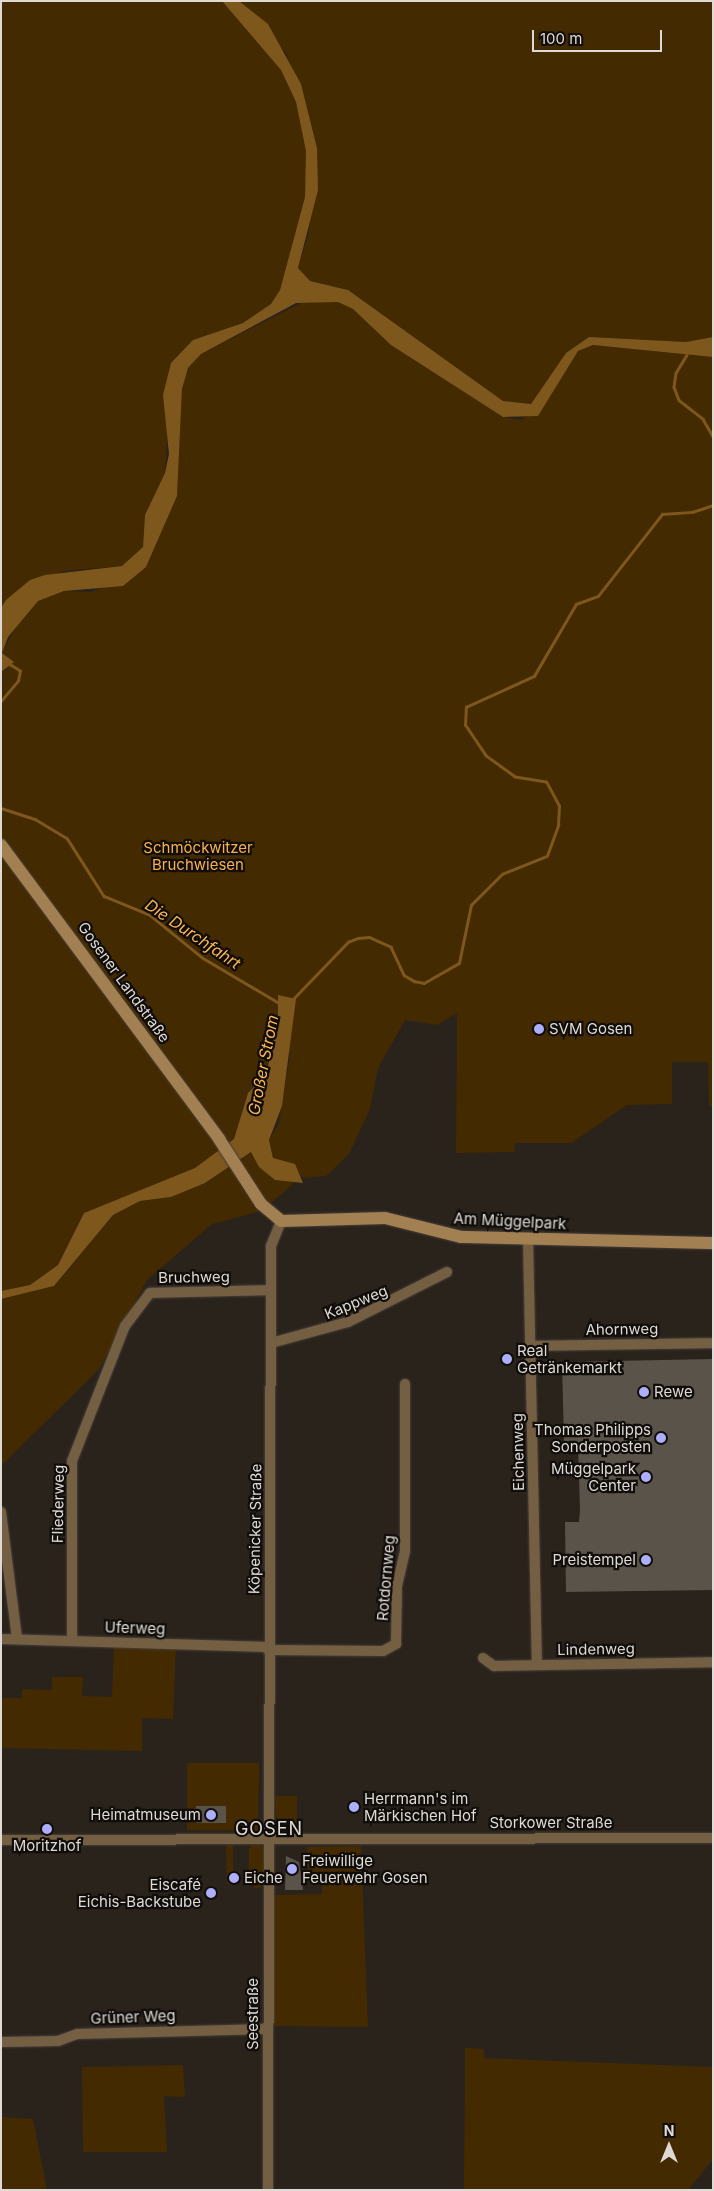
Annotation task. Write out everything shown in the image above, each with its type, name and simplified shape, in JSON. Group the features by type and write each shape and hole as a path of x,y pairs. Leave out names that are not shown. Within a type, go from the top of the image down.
{"main road":[{"name":"Gosener Landstraße","path":"1,845 219,1139 243,1173 261,1204 281,1221"},
{"name":"Am Müggelpark","path":"281,1221 385,1218 460,1237 713,1243"}],"street":[{"name":"Köpenicker Straße","path":"268,1839 271,1290 272,1246 281,1221"},
{"name":"Eichenweg","path":"528,1239 537,1665"},
{"name":"Kappweg","path":"271,1343 348,1322 447,1272"},
{"name":"Bruchweg","path":"107,1373 125,1326 150,1293 271,1290"},
{"name":"Ahornweg","path":"531,1346 713,1342"},
{"name":"Fliederweg","path":"72,1641 72,1461 107,1373"},
{"name":"Rotdornweg","path":"268,1648 383,1651 396,1644 398,1586 405,1551 405,1384"},
{"path":"1,1512 17,1639"},
{"name":"Uferweg","path":"1,1639 268,1648"},
{"name":"Lindenweg","path":"483,1658 494,1666 713,1662"},
{"name":"Storkower Straße","path":"1,1840 713,1838"},
{"name":"Seestraße","path":"268,1839 268,2190"},
{"name":"Grüner Weg","path":"1,2042 58,2042 77,2034 268,2029"}],"green space":[{"path":"1,1 222,1 281,70 296,102 307,151 305,197 280,290 271,304 243,323 193,340 168,427 165,473 145,515 143,547 122,566 64,571 6,600 1,608"},
{"path":"239,1 713,1 713,337 686,342 589,337 566,353 531,404 503,401 348,290 310,281 298,268 309,231 317,148 307,108 286,53"},
{"name":"Schmöckwitzer Bruchwiesen","path":"307,300 338,302 353,309 391,345 503,417 522,420 578,351 593,345 713,357 713,1106 709,1106 708,1062 672,1062 672,1104 627,1105 571,1143 515,1143 514,1152 456,1153 457,1013 437,1025 405,1020 378,1068 370,1109 349,1154 326,1176 304,1178 273,1158 269,1140 279,1123 290,1056 278,995 278,1022 266,1075 248,1093 234,1139 195,1168 84,1213 58,1265 30,1285 1,1291 1,672 7,669 2,653 21,617 38,601 64,591 92,592 146,567 177,496 182,389 188,368 201,354"},
{"path":"252,1152 259,1167 294,1183 262,1211 212,1224 147,1280 99,1369 1,1466 1,1299 55,1286 113,1215 140,1201 171,1197 205,1183"},
{"path":"114,1644 176,1645 173,1719 142,1718 142,1751 1,1748 1,1698 22,1698 22,1689 52,1690 52,1677 83,1677 82,1696 112,1697"},
{"path":"187,1763 259,1763 258,1831 187,1830"},
{"path":"275,1796 297,1796 297,1829 277,1823"},
{"path":"253,1844 264,1847 264,1885 256,1889 248,1881 249,1849"},
{"path":"226,1845 233,1845 233,1885 227,1884"},
{"path":"361,1846 368,2027 273,2026 274,1895 322,1894 322,1873 308,1873 307,1847"},
{"path":"465,2048 484,2049 484,2058 713,2067 713,2159 688,2190 464,2190"},
{"path":"183,2065 185,2097 164,2096 167,2152 83,2152 82,2067"},
{"path":"1,2117 33,2119 47,2190 1,2190"}],"shaded area":[{"path":"222,1 239,1 268,24 301,84 317,148 318,190 298,268 310,281 348,290 503,401 531,404 566,353 589,337 686,342 713,337 713,357 593,345 578,351 538,416 503,417 391,345 353,309 338,302 296,303 201,354 188,368 182,389 177,496 146,567 123,586 64,591 38,601 8,637 2,653 14,662 1,672 1,608 6,600 30,580 45,575 122,566 143,547 145,515 165,473 169,454 163,395 171,363 193,340 243,323 271,304 280,290 305,197 306,151 296,102 281,70"},
{"path":"278,995 296,999 282,1106 269,1140 273,1158 295,1164 303,1183 275,1180 259,1167 251,1152 205,1183 171,1197 140,1201 113,1215 54,1286 1,1299 1,1291 30,1285 58,1265 84,1213 195,1168 234,1139 248,1093 266,1075 278,1022"}],"building":[{"name":"Müggelpark Center","path":"713,1359 713,1590 566,1592 565,1522 579,1522 580,1510 578,1443 564,1443 562,1362"},
{"name":"Heimatmuseum","path":"196,1806 226,1806 226,1823 196,1823"},
{"name":"Freiwillige Feuerwehr Gosen","path":"286,1856 299,1862 303,1890 285,1890"}],"waterway":[{"name":"Großer Strom","path":"687,355 676,373 674,387 679,400 703,419 713,436"},
{"name":"Großer Strom","path":"292,1000 348,942 358,938 369,937 391,947 404,975 414,981 424,983 459,963 471,905 502,874 547,856 558,825 559,806 546,782 515,777 486,756 465,725 466,707 534,676 576,604 598,596 662,514 692,512 713,505"},
{"name":"Die Durchfahrt","path":"1,701 18,681 20,671 9,664"},
{"name":"Die Durchfahrt","path":"1,808 35,819 67,838 104,896 150,915 203,958 279,1003"}],"place":[{"name":"SVM Gosen","path":"539,1029"},
{"name":"Real Getränkemarkt","path":"507,1359"},
{"name":"Rewe","path":"644,1392"},
{"name":"Thomas Philipps Sonderposten","path":"661,1438"},
{"name":"Müggelpark Center","path":"646,1477"},
{"name":"Preistempel","path":"646,1560"},
{"name":"Herrmann's im Märkischen Hof","path":"354,1807"},
{"name":"Heimatmuseum","path":"211,1815"},
{"name":"Moritzhof","path":"47,1829"},
{"name":"Freiwillige Feuerwehr Gosen","path":"292,1869"},
{"name":"Eiche","path":"234,1878"},
{"name":"Eiscafé Eichis-Backstube","path":"211,1893"}],"district":[{"name":"GOSEN","path":"269,1829"}]}
